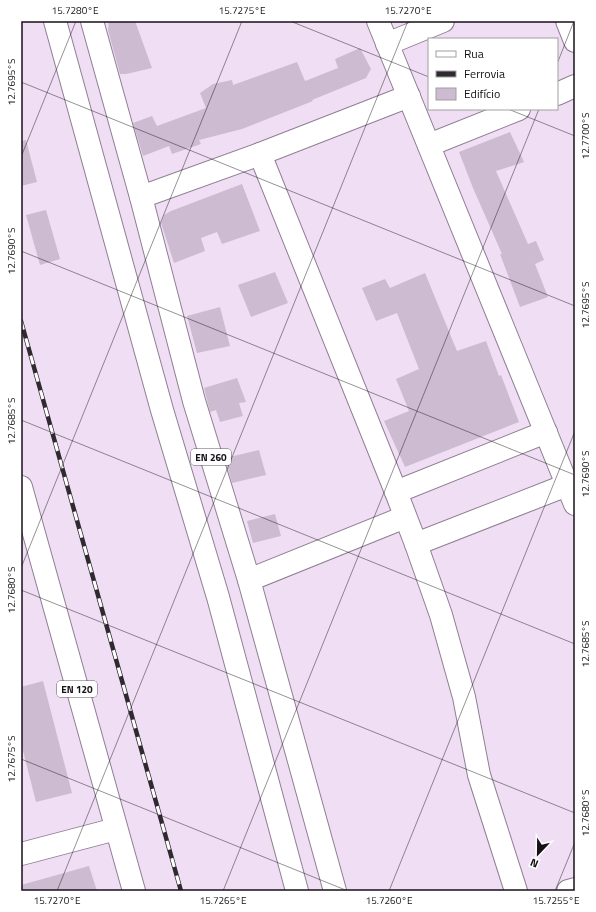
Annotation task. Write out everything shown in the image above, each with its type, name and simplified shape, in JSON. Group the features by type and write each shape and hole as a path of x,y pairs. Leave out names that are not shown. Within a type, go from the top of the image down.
{"street":[{"name":"EN 260","path":"55,21 162,410 218,597 297,891"},
{"name":"EN 260","path":"92,21 141,197 194,401 249,580 335,891"},
{"path":"378,21 571,494 416,544"},
{"path":"388,44 443,21"},
{"path":"566,21 575,41"},
{"path":"558,94 575,86"},
{"path":"141,197 260,154 409,96"},
{"path":"429,145 516,110"},
{"path":"260,154 416,544 441,616 464,697 479,775 516,891"},
{"path":"162,410 194,401"},
{"path":"396,492 546,432"},
{"name":"EN 120","path":"21,487 134,891"},
{"path":"249,580 405,517"},
{"path":"267,777 301,767"},
{"path":"21,854 116,829"},
{"path":"568,891 575,889"}],"building":[{"path":"109,21 135,21 152,68 120,74 108,30"},
{"path":"360,48 371,69 366,78 242,129 199,140 201,144 172,154 169,146 143,156 133,123 152,116 157,126 206,108 200,93 213,84 232,80 233,85 297,62 305,81 338,68 335,59"},
{"path":"510,132 524,162 496,171 528,244 536,241 544,260 535,264 548,297 520,307 500,254 502,254 459,152"},
{"path":"26,140 37,182 21,186 21,141"},
{"path":"242,184 260,231 222,244 217,232 201,238 205,251 174,263 161,223 164,215"},
{"path":"46,210 60,259 40,265 26,215"},
{"path":"275,272 288,303 251,317 238,285"},
{"path":"425,273 457,351 486,341 519,422 405,467 384,421 409,411 396,379 419,369 397,313 376,321 362,288 385,279 390,288"},
{"path":"220,307 230,346 197,353 187,316"},
{"path":"237,378 246,402 239,403 243,416 220,422 216,410 210,412 204,388"},
{"path":"259,450 266,475 232,483 225,458"},
{"path":"275,514 281,536 253,543 247,521"},
{"path":"43,681 72,793 36,802 21,743 21,687"},
{"path":"89,866 97,891 21,891 21,885"}],"railway":[{"path":"21,321 181,891"}]}
